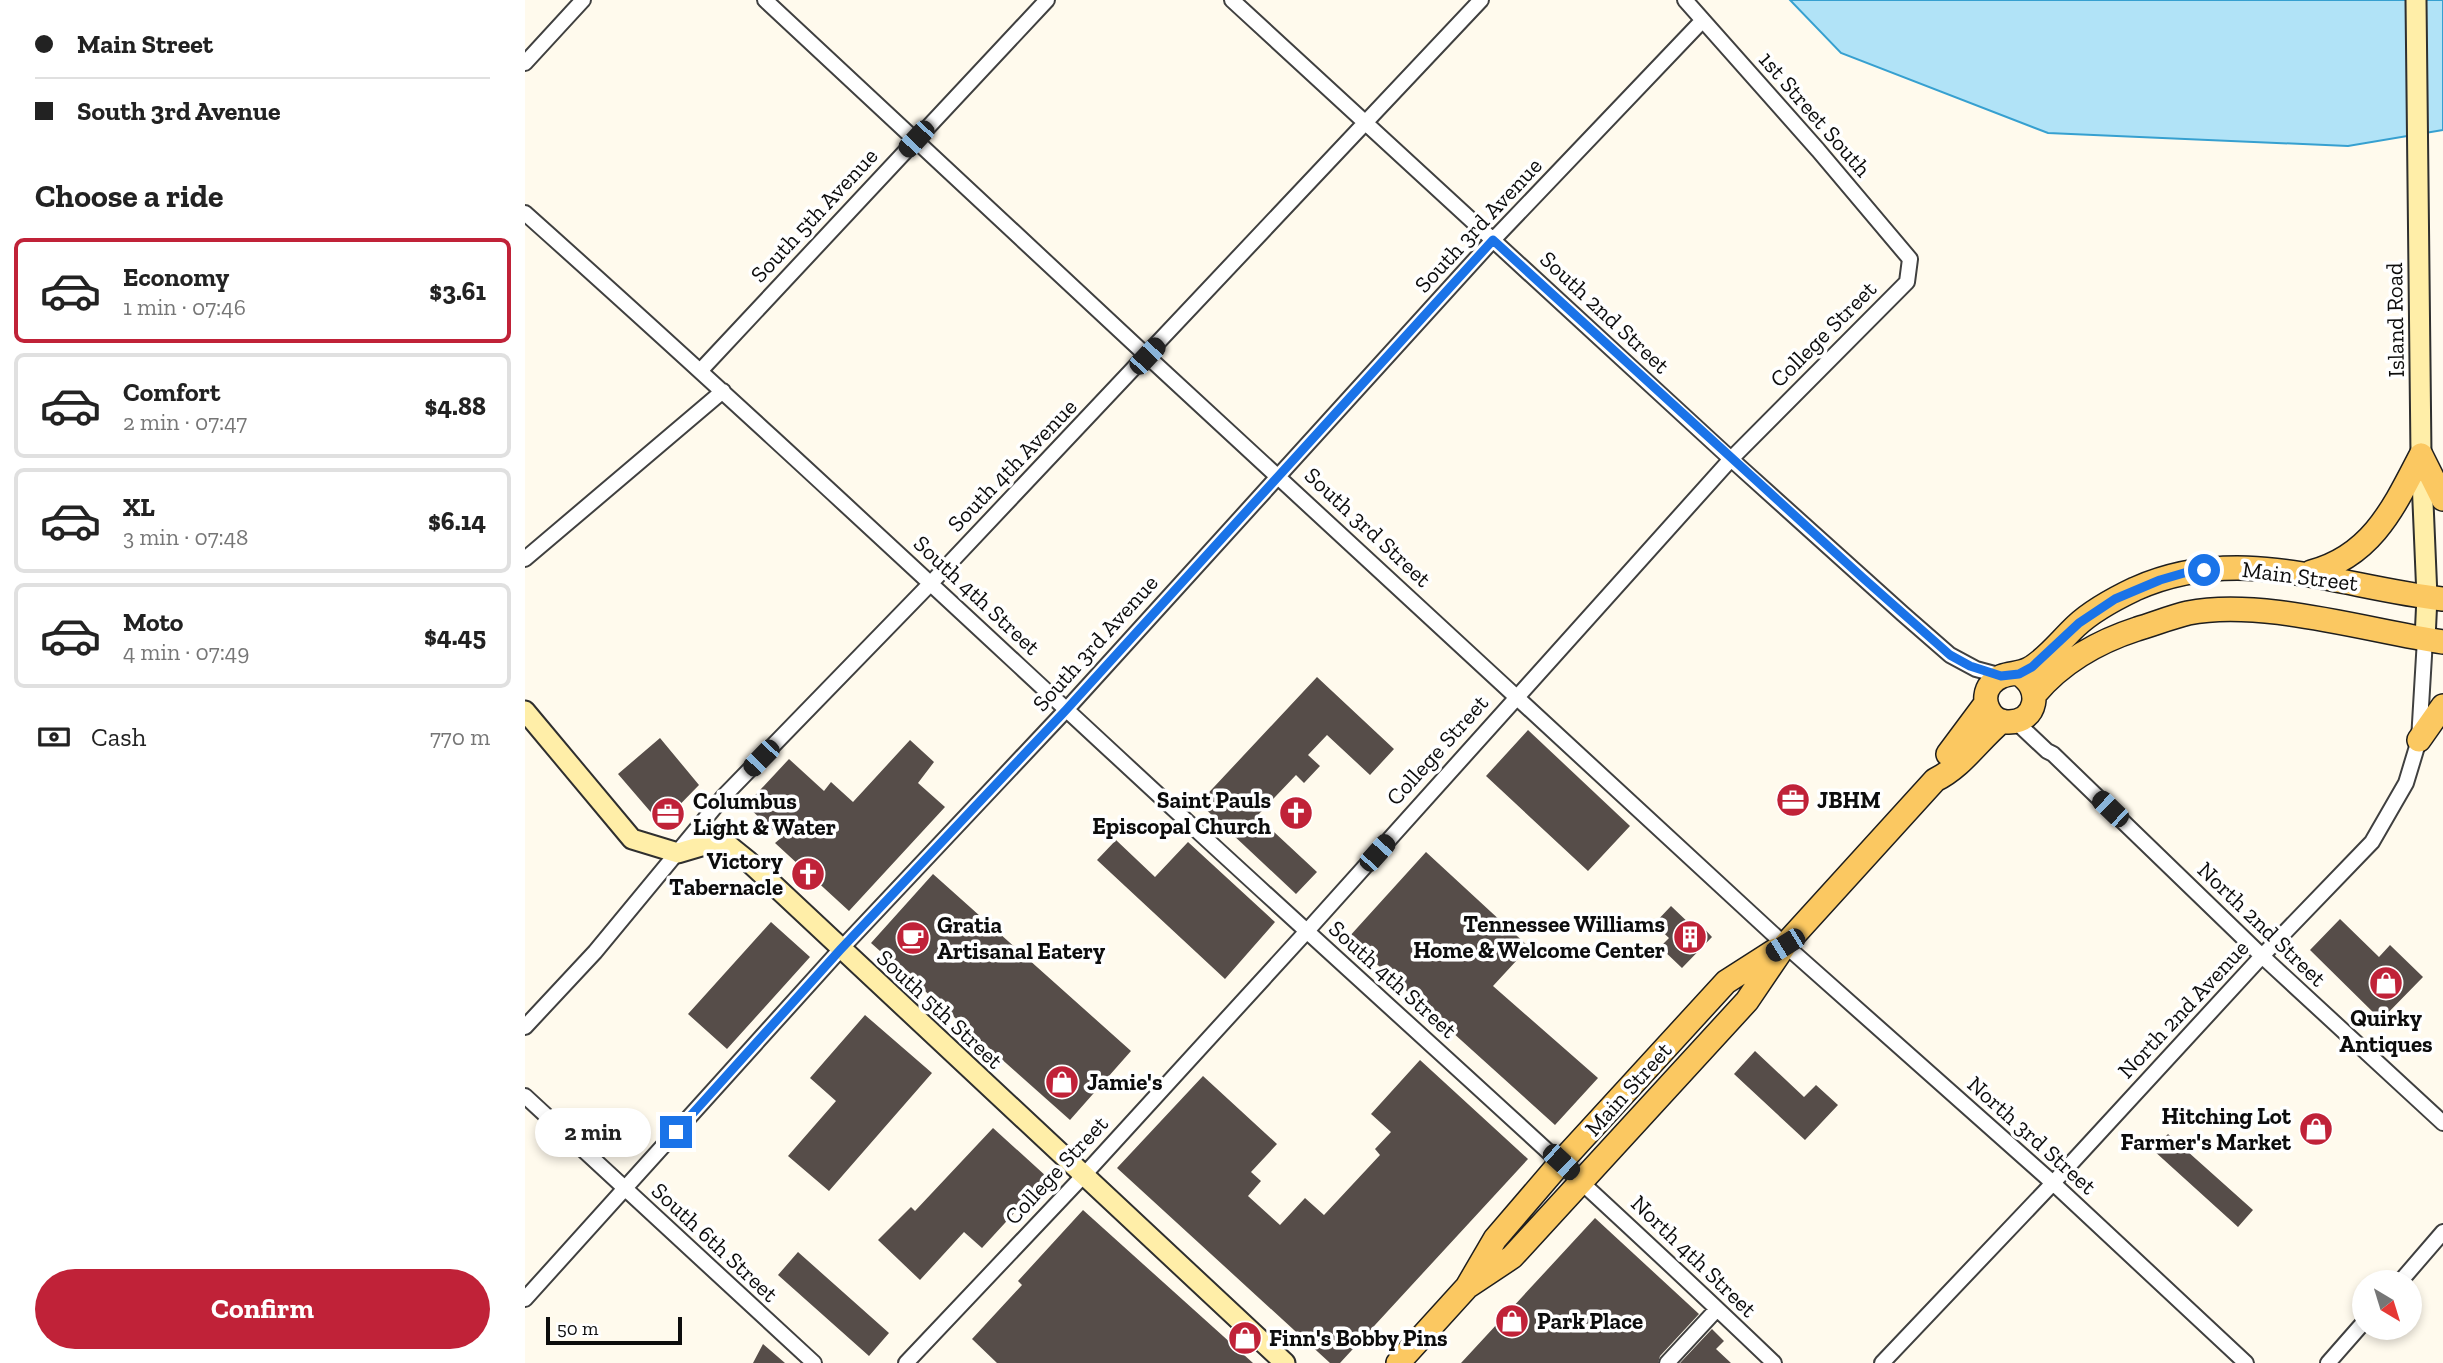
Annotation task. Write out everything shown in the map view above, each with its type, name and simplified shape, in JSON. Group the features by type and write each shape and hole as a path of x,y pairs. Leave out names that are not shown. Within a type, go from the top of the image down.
{"main road":[{"path":"2421,455 2443,499"},
{"path":"2308,573 2342,561 2378,529 2394,506 2421,455"},
{"name":"Main Street","path":"1935,780 1939,765 1986,698 1993,681 2032,667 2095,610 2137,588 2184,573 2259,567 2308,573 2435,598"},
{"name":"Main Street","path":"1467,1287 1512,1257 1582,1182 1747,1001 1785,945 1935,780 1948,774 1978,742 2021,711 2057,670 2084,652 2125,633 2189,613 2223,610 2267,612 2434,640"},
{"path":"1986,698 1991,714 2021,711 2030,683 2010,675"},
{"path":"2419,740 2443,706"},
{"name":"Main Street","path":"1398,1363 1467,1287 1495,1239 1561,1162 1726,982 1785,945"}],"street":[{"path":"525,63 583,0"},
{"name":"South 3rd Street","path":"765,0 1785,945"},
{"name":"South 5th Avenue","path":"701,370 1047,0"},
{"name":"South 2nd Street","path":"1232,0 1731,459 1950,655 1976,669 2010,675"},
{"name":"South 4th Avenue","path":"525,1027 595,952 724,796 1147,356 1481,0"},
{"name":"1st Street South","path":"1685,0 1910,259"},
{"name":"Island Road","path":"2416,0 2421,455 2435,598 2434,640"},
{"name":"South 3rd Avenue","path":"525,1299 840,950 1066,710 1493,240 1702,21"},
{"name":"South 4th Street","path":"525,213 701,370 1066,710 1582,1182"},
{"name":"College Street","path":"906,1363 1084,1175 1307,931 1731,459 1907,282 1910,259"},
{"path":"525,559 723,391"},
{"name":"North 2nd Avenue","path":"1882,1363 2372,842 2406,783 2419,740 2434,640"},
{"name":"South 2nd Street","path":"1950,655 1952,661 1986,698"},
{"path":"525,711 632,839 678,853"},
{"name":"North 2nd Street","path":"2021,711 2047,751 2053,754"},
{"name":"North 2nd Street","path":"2021,711 2036,725 2053,754 2262,956 2443,1123"},
{"name":"South 5th Street","path":"678,853 722,841 748,862 1285,1363"},
{"name":"North 3rd Street","path":"1785,945 2053,1183 2246,1363"},
{"name":"South 6th Street","path":"525,1096 814,1363"},
{"name":"North 4th Street","path":"1582,1182 1774,1363"},
{"path":"2410,1270 2443,1232"},
{"path":"1667,1363 1717,1309"},
{"path":"2328,1363 2352,1336"}],"water":[{"path":"1790,0 2443,0 2443,130 2348,146 2048,133 1841,53"}],"building":[{"path":"1317,677 1394,749 1370,775 1327,735 1308,755 1320,766 1304,783 1296,775 1257,816 1317,872 1296,894 1199,803"},
{"path":"1528,730 1630,826 1588,871 1486,776"},
{"path":"660,738 699,785 661,824 618,774"},
{"path":"910,740 934,762 918,783 945,807 849,911 775,843 781,838 746,805 789,759 824,791 831,782 853,802"},
{"path":"1116,840 1155,877 1188,842 1275,922 1225,979 1097,860"},
{"path":"1426,852 1529,947 1493,986 1598,1078 1555,1125 1348,938"},
{"path":"933,874 1131,1051 1070,1120 871,943"},
{"name":"Tennessee Williams Home & Welcome Center","path":"1671,906 1693,927 1698,922 1712,937 1682,968 1660,947 1669,938 1654,924"},
{"path":"2340,919 2379,957 2390,945 2423,977 2381,1020 2310,950"},
{"path":"771,922 810,957 727,1049 688,1014"},
{"path":"865,1015 932,1073 829,1191 788,1156 836,1101 810,1078"},
{"path":"1755,1051 1804,1097 1816,1085 1838,1105 1805,1140 1734,1074"},
{"path":"1420,1060 1528,1159 1340,1363 1330,1363 1117,1168 1203,1076 1277,1144 1251,1172 1261,1181 1248,1196 1280,1225 1305,1198 1324,1215 1380,1155 1375,1149 1391,1132 1371,1114"},
{"path":"993,1128 1047,1177 982,1248 964,1232 920,1280 878,1240 911,1207 915,1211"},
{"path":"2168,1134 2253,1210 2238,1227 2153,1150"},
{"path":"1083,1210 1253,1363 997,1363 972,1339 1022,1285 1018,1281"},
{"path":"1595,1218 1699,1314 1660,1356 1658,1363 1461,1363"},
{"path":"798,1252 889,1333 869,1356 778,1275"},
{"path":"1712,1329 1724,1341 1716,1349 1731,1363 1680,1363"},
{"path":"763,1344 785,1363 753,1363"}],"place":[{"name":"JBHM","path":"1793,800"},
{"name":"Saint Pauls Episcopal Church","path":"1296,813"},
{"name":"Columbus Light & Water","path":"668,814"},
{"name":"Victory Tabernacle","path":"808,874"},
{"name":"Tennessee Williams Home & Welcome Center","path":"1690,937"},
{"name":"Gratia Artisanal Eatery","path":"913,938"},
{"name":"Quirky Antiques","path":"2386,983"},
{"name":"Jamie's","path":"1062,1082"},
{"name":"Hitching Lot Farmer's Market","path":"2316,1129"},
{"name":"Park Place","path":"1512,1321"},
{"name":"Finn's Bobby Pins","path":"1245,1338"}],"route":[{"path":"676,1132 840,950 1066,710 1493,240 1863,578 1950,655 1965,664 2001,676 2019,674 2045,657 2061,639 2095,610 2137,588 2184,573 2204,570"}]}
